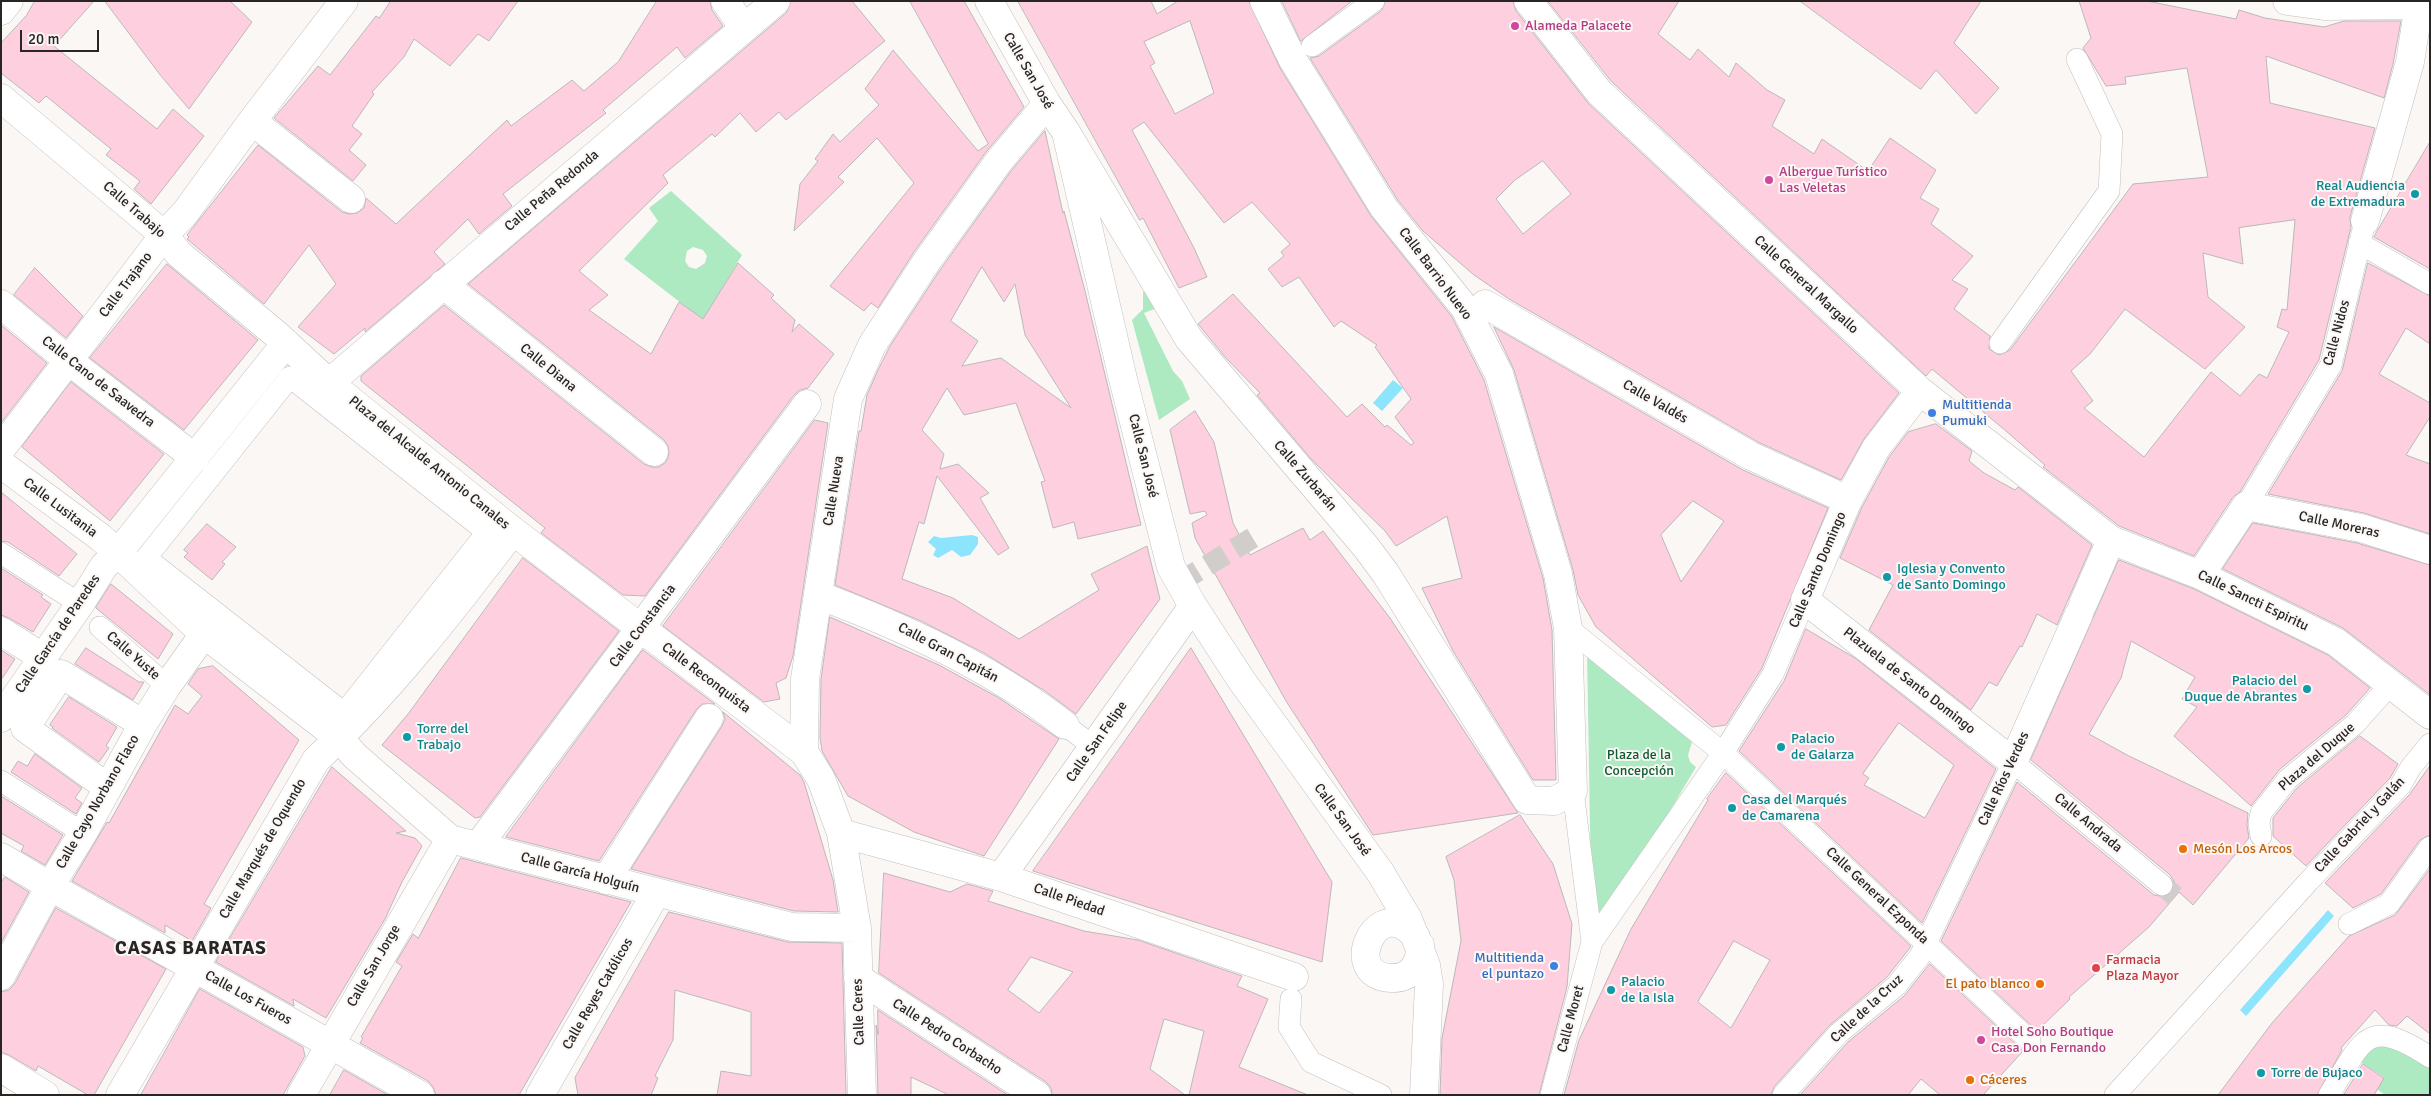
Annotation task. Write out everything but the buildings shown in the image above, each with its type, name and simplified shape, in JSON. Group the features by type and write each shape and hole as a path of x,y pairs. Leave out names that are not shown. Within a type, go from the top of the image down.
{"street":[{"path":"1,11 9,1"},
{"name":"Calle Trajano","path":"1,449 164,235 185,213 252,121 344,1"},
{"path":"725,1 744,28"},
{"name":"Calle Peña Redonda","path":"329,383 776,1"},
{"name":"Calle San José","path":"989,1 1047,104 1066,132 1123,379 1171,567 1193,606 1242,681 1380,872 1418,941 1426,965 1429,984 1424,1095"},
{"name":"Calle Barrio Nuevo","path":"1264,1 1293,60 1384,208 1475,306 1499,374 1558,574 1568,628"},
{"path":"1312,46 1374,1"},
{"name":"Calle General Margallo","path":"1528,1 1599,92 1920,391 2111,540"},
{"path":"2287,1 2324,6 2422,3"},
{"name":"Calle Nidos","path":"2200,575 2246,506 2331,365 2362,232 2423,67 2422,3"},
{"path":"2000,343 2109,191 2112,134 2077,59"},
{"name":"Calle Trabajo","path":"1,98 164,235 179,254 286,343"},
{"name":"Calle Nueva","path":"804,752 805,679 848,399 872,346 927,261 999,161 1047,104"},
{"path":"252,121 351,199"},
{"name":"Calle Zurbarán","path":"1066,132 1189,339 1366,547 1386,574 1527,800 1563,796"},
{"path":"2362,232 2430,284"},
{"name":"Calle Diana","path":"443,284 654,452"},
{"name":"Calle Cano de Saavedra","path":"1,304 69,361 195,458"},
{"name":"Calle Valdés","path":"1475,306 1751,456 1848,500"},
{"path":"286,343 118,553 204,634 339,738"},
{"name":"Plaza del Alcalde Antonio Canales","path":"286,343 329,383 513,531 431,638 339,738"},
{"name":"Plaza del Alcalde Antonio Canales","path":"290,377 487,532 344,713 146,558 290,377"},
{"name":"Calle Santo Domingo","path":"1723,752 1773,674 1848,500 1876,448 1920,391"},
{"name":"Calle Constancia","path":"478,846 807,404"},
{"name":"Calle Lusitania","path":"1,464 100,537 118,553"},
{"name":"Calle Moreras","path":"2246,506 2362,528 2430,550"},
{"name":"Calle Reconquista","path":"513,531 804,752"},
{"name":"Calle Sancti Espiritu","path":"2111,540 2200,575 2336,642 2387,683"},
{"name":"Calle Ríos Verdes","path":"1927,943 2013,762 2111,540"},
{"path":"1,553 80,604"},
{"name":"Calle García de Paredes","path":"1,718 44,658 104,566 118,553"},
{"name":"Calle Gran Capitán","path":"818,595 885,620 973,663 1035,702 1094,747"},
{"name":"Plazuela de Santo Domingo","path":"1805,600 2013,762"},
{"name":"Calle San Felipe","path":"1001,877 1193,606"},
{"name":"Calle Yuste","path":"100,627 166,686"},
{"path":"1568,628 1563,796 1592,942"},
{"path":"1568,628 1723,752 1592,942"},
{"path":"1,631 44,658"},
{"name":"Calle Cayo Norbano Flaco","path":"1,976 143,724 166,686 204,634"},
{"path":"107,787 25,728 62,674 143,724"},
{"path":"2387,683 2428,709"},
{"name":"Plaza del Duque","path":"2260,836 2259,823 2261,813 2288,779 2355,724 2387,683"},
{"path":"606,880 709,718"},
{"name":"Calle García Holguín","path":"339,738 355,756 450,839 792,927 857,928"},
{"name":"Calle Marqués de Oquendo","path":"120,1095 316,760 339,738"},
{"name":"Calle Gabriel y Galán","path":"2115,1095 2308,882 2400,786 2412,766 2430,744"},
{"path":"804,752 821,779 841,833 857,928"},
{"name":"Calle General Ezponda","path":"1723,752 2030,1041"},
{"name":"Calle Andrada","path":"2013,762 2162,885"},
{"path":"1,781 82,833"},
{"name":"Calle Piedad","path":"841,833 1001,877 1293,988"},
{"name":"Calle San Jorge","path":"300,1095 450,839"},
{"path":"2349,924 2389,904 2430,847"},
{"name":"Calle Los Fueros","path":"1,857 420,1095"},
{"name":"Calle Reyes Católicos","path":"547,1092 656,893"},
{"name":"Calle Ceres","path":"857,928 862,1095"},
{"name":"Calle Moret","path":"1551,1095 1592,942"},
{"name":"Calle de la Cruz","path":"1782,1095 1839,1033 1896,986 1927,943"},
{"name":"Calle Pedro Corbacho","path":"858,978 1037,1095"},
{"path":"1293,988 1289,1027 1311,1062 1381,1095"},
{"path":"2330,1095 2353,1056 2369,1037 2382,1034 2402,1039 2430,1057"},
{"path":"1,1068 45,1095"}],"green space":[{"path":"671,191 742,255 703,320 624,259 658,221 649,208","holes":["693,247 703,250 707,256 705,263 696,269 689,267 685,261 687,251"]},
{"path":"1148,290 1157,308 1144,313 1173,371 1182,381 1190,399 1159,420 1132,320 1143,309 1143,292"},
{"name":"Plaza de la Concepción","path":"1587,651 1692,742 1688,755 1690,762 1696,767 1592,942"},
{"path":"2383,1035 2430,1058 2430,1095 2385,1095 2377,1089 2384,1077 2359,1061"}],"water":[{"path":"1393,380 1403,388 1382,411 1373,403"},
{"path":"972,535 978,537 978,544 970,555 961,557 952,550 938,558 933,555 936,549 928,542 934,536 941,538"},
{"path":"2328,910 2334,916 2246,1016 2240,1010"}],"tunnel":[{"path":"1180,582 1254,537"},
{"path":"2162,885 2175,896"}],"place":[{"name":"Alameda Palacete","path":"1515,26"},
{"name":"Albergue Turístico Las Veletas","path":"1769,180"},
{"name":"Real Audiencia de Extremadura","path":"2415,194"},
{"name":"Multitienda Pumuki","path":"1932,413"},
{"name":"Iglesia y Convento de Santo Domingo","path":"1887,577"},
{"name":"Palacio del Duque de Abrantes","path":"2307,689"},
{"name":"Torre del Trabajo","path":"407,737"},
{"name":"Palacio de Galarza","path":"1781,747"},
{"name":"Casa del Marqués de Camarena","path":"1732,808"},
{"name":"Mesón Los Arcos","path":"2183,849"},
{"name":"Multitienda el puntazo","path":"1554,966"},
{"name":"Farmacia Plaza Mayor","path":"2096,968"},
{"name":"El pato blanco","path":"2040,984"},
{"name":"Palacio de la Isla","path":"1611,990"},
{"name":"Hotel Soho Boutique Casa Don Fernando","path":"1981,1040"},
{"name":"Torre de Bujaco","path":"2261,1073"},
{"name":"Cáceres","path":"1970,1080"}],"district":[{"name":"CASAS BARATAS","path":"191,949"}]}
